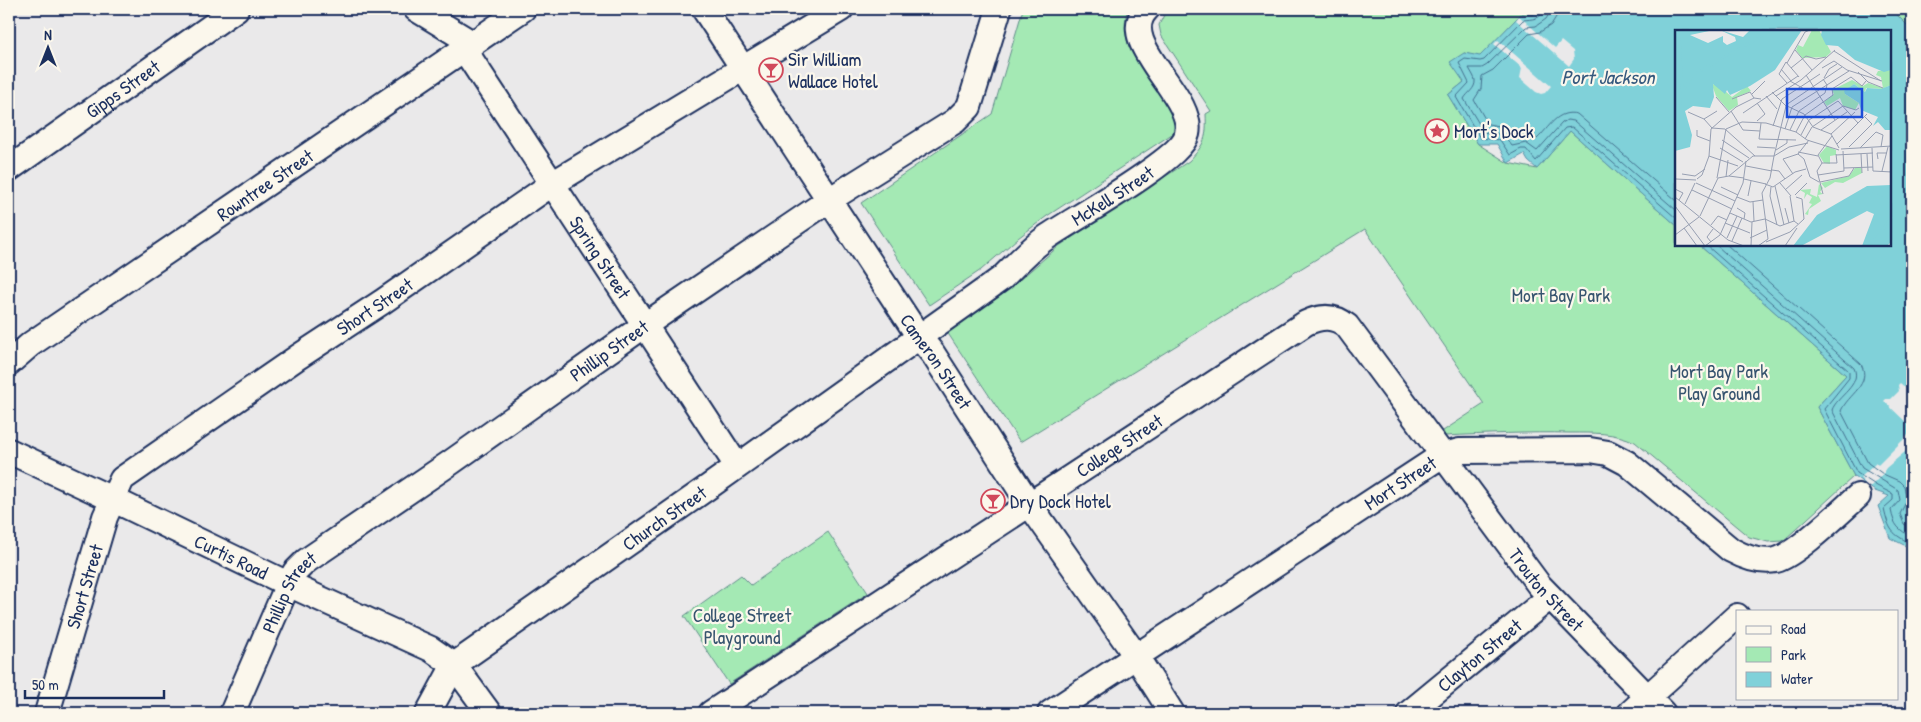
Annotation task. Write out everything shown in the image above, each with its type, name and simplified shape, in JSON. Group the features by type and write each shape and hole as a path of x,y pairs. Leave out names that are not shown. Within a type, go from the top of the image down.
{"street":[{"name":"Gipps Street","path":"9,169 236,9"},
{"name":"Spring Street","path":"416,9 468,46 552,184 737,466"},
{"name":"Rowntree Street","path":"9,363 40,338 523,9"},
{"name":"Cameron Street","path":"704,9 919,337 933,354 1030,505 1136,656 1172,713"},
{"name":"Short Street","path":"47,713 105,516 122,479 552,184 841,9"},
{"name":"Phillip Street","path":"232,713 288,584 295,572 306,561 450,463 645,325 829,200 956,121 969,107 999,9"},
{"name":"McKell Street","path":"919,337 1002,278 1045,238 1135,182 1178,150 1187,136 1188,124 1183,109 1140,42 1139,26 1142,14 1147,9"},
{"name":"College Street","path":"711,713 1306,323 1316,319 1325,318 1340,321 1347,326 1442,456"},
{"name":"Church Street","path":"428,713 454,665 919,337"},
{"name":"Mort Street","path":"1050,713 1442,456 1459,451 1590,450 1608,453 1627,463 1731,550 1743,557 1762,560 1774,560 1791,553 1858,496"},
{"name":"Curtis Road","path":"9,451 431,650 454,665 489,713"},
{"name":"Trouton Street","path":"1442,456 1539,585 1656,705"},
{"name":"Clayton Street","path":"1409,713 1550,597"},
{"path":"1630,713 1656,705 1736,618"}],"green space":[{"path":"1023,9 1128,9 1125,30 1131,51 1176,123 1172,134 1047,216 981,270 929,305 861,203 992,114"},
{"name":"Mort Bay Park","path":"1175,9 1542,9 1532,15 1521,14 1480,57 1464,53 1464,82 1448,95 1478,144 1508,163 1537,169 1570,131 1675,224 1675,246 1700,246 1846,375 1817,407 1854,476 1783,541 1768,542 1749,537 1635,442 1627,439 1611,435 1587,433 1445,436 1443,431 1484,404 1365,229 1020,442 947,332 1003,294 1059,246 1189,161 1199,150 1205,135 1206,114 1211,111 1161,35 1159,25 1164,15"},
{"path":"1891,9 1912,9 1912,30"},
{"name":"College Street Playground","path":"828,532 868,593 729,684 684,616 741,575 751,585"}],"water":[{"name":"Port Jackson","path":"1542,9 1891,9 1912,30 1912,549 1890,538 1878,506 1889,496 1875,491 1854,476 1817,407 1846,375 1700,246 1891,246 1891,30 1675,30 1675,224 1570,131 1537,169 1528,161 1524,154 1508,163 1497,144 1478,144 1448,95 1464,82 1450,62 1464,53 1480,56 1521,14 1532,15"}],"pier":[{"path":"1519,16 1555,48 1561,41 1573,51 1574,59 1569,66 1516,20"},
{"path":"1498,40 1551,86 1545,93 1536,92 1520,78 1522,68 1494,44"},
{"path":"1900,383 1912,393 1912,428 1884,401 1891,399 1899,391 1898,385"},
{"path":"1912,431 1912,446 1886,468 1885,472 1869,488 1860,478 1876,463 1878,465"}],"place":[{"name":"Sir William Wallace Hotel","path":"771,70"},
{"name":"Mort's Dock","path":"1437,131"},
{"name":"Dry Dock Hotel","path":"993,501"}],"park label":[{"name":"Mort Bay Park Play Ground","path":"1719,382"}]}
